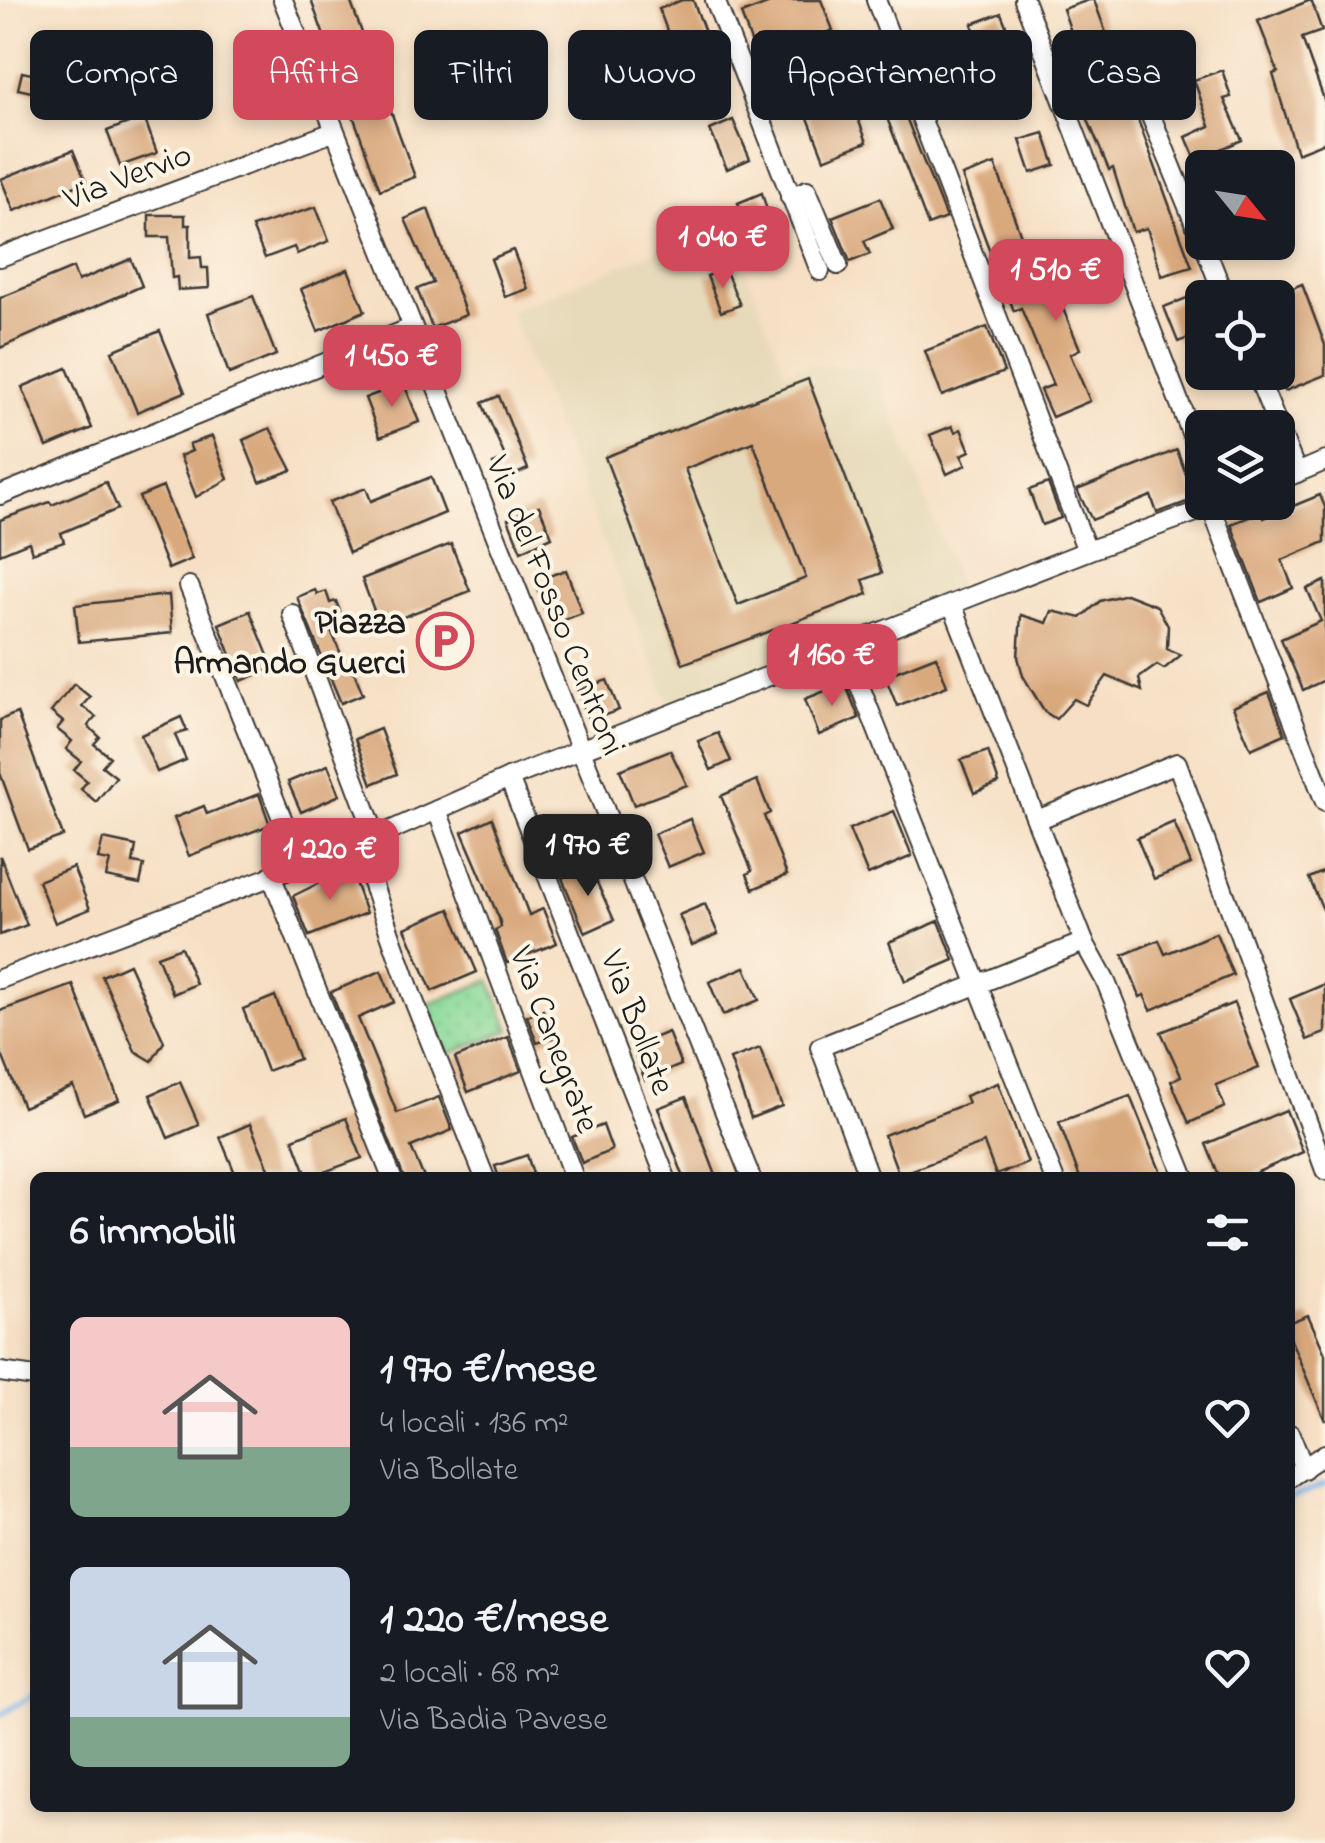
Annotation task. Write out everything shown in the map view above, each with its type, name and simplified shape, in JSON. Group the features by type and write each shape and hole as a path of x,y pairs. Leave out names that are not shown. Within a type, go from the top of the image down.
{"street":[{"name":"Via del Fosso Centroni","path":"283,0 749,1172"},
{"path":"714,0 790,197 829,268"},
{"path":"876,0 1087,551"},
{"path":"1024,0 1185,417"},
{"path":"1153,120 1185,198"},
{"name":"Via Vervio","path":"0,257 333,132"},
{"path":"0,496 412,328"},
{"path":"1263,390 1297,473 1324,465"},
{"path":"0,979 367,840 509,778 1185,516"},
{"path":"1224,520 1325,802"},
{"path":"189,586 300,864"},
{"path":"952,604 1084,942 1106,982 1183,1172"},
{"path":"292,614 367,840 412,996 484,1172"},
{"path":"844,646 1052,1172"},
{"path":"1037,820 1177,763 1325,1170"},
{"name":"Via Bollate","path":"509,778 664,1172"},
{"name":"Via Canegrate","path":"437,810 572,1172"},
{"path":"270,874 390,1172"},
{"path":"867,1172 820,1047 1084,942"},
{"path":"0,1372 30,1376"},
{"path":"1297,1473 1325,1454"}],"shaded area":[{"path":"727,222 785,371 806,365 875,369 961,590 669,704 510,311"}],"green space":[{"path":"490,980 510,1030 444,1056 425,1006"}],"building":[{"path":"311,0 350,0 361,30 322,30"},
{"path":"693,0 704,30 667,30 659,9"},
{"path":"778,0 821,0 833,30 751,30 751,42 741,14"},
{"path":"1094,0 1105,30 1070,30 1063,9"},
{"path":"1311,0 1322,31 1302,38 1325,102 1325,142 1297,153 1273,74 1278,72 1258,21"},
{"path":"1001,13 1008,30 974,30 972,24"},
{"path":"1222,70 1231,97 1224,99 1242,140 1219,150 1192,150 1186,137 1210,126 1196,79"},
{"path":"22,72 30,74 30,92 18,89"},
{"path":"145,120 157,153 120,166 107,131"},
{"path":"355,120 394,120 415,177 380,190"},
{"path":"733,120 750,159 727,169 710,130"},
{"path":"809,120 858,120 867,142 824,159"},
{"path":"888,120 907,120 946,218 928,225"},
{"path":"1088,120 1138,120 1185,248 1185,260 1189,260 1192,267 1162,276 1147,228 1133,232 1113,168 1109,170"},
{"path":"1044,133 1055,165 1031,173 1020,140"},
{"path":"73,150 86,182 14,211 1,179"},
{"path":"995,164 1024,244 992,257 962,176"},
{"path":"762,193 775,239 756,247 738,203"},
{"path":"880,198 893,229 864,241 870,254 850,262 832,217"},
{"path":"316,207 329,241 297,254 294,247 265,258 252,227"},
{"path":"428,209 466,315 432,328 417,289 433,283 405,219"},
{"path":"149,215 185,215 185,225 190,225 190,258 201,257 202,268 208,268 209,288 178,290 177,277 172,278 169,237 149,237"},
{"path":"513,250 528,289 505,297 491,259"},
{"path":"1100,250 1108,270 1091,276 1094,284 1058,297 1080,349 1070,354 1090,401 1052,417 1040,390 1053,385 1021,308 1014,311 1003,283"},
{"path":"131,259 142,286 0,348 0,298 73,268 78,281"},
{"path":"348,269 365,311 318,331 301,289"},
{"path":"725,269 740,305 721,312 707,276"},
{"path":"1302,284 1325,345 1325,375 1295,387 1295,287"},
{"path":"253,296 276,355 229,374 208,313"},
{"path":"1185,299 1185,339 1178,342 1164,307"},
{"path":"987,327 1004,372 942,396 925,351"},
{"path":"160,331 185,392 137,412 112,351"},
{"path":"67,368 92,428 47,447 22,387"},
{"path":"808,379 882,573 863,580 868,594 683,664 605,457","holes":["753,442 806,578 738,605 685,469"]},
{"path":"404,383 419,422 380,437 365,398"},
{"path":"499,396 528,469 500,481 493,464 506,459 482,403"},
{"path":"952,426 955,432 961,429 970,451 961,455 966,465 947,474 930,435"},
{"path":"270,428 292,470 260,482 243,440"},
{"path":"212,436 228,479 196,497 180,456 192,451 189,444"},
{"path":"1177,450 1185,472 1185,503 1157,513 1151,496 1092,520 1077,490"},
{"path":"431,477 445,513 349,553 329,502 366,488 371,501"},
{"path":"106,482 118,509 61,533 64,542 32,553 29,542 0,554 0,520 50,502 52,505"},
{"path":"1048,483 1061,518 1042,525 1029,490"},
{"path":"163,487 192,559 168,569 139,497"},
{"path":"1320,495 1325,507 1325,542 1282,560 1293,588 1261,602 1231,524 1241,520 1295,520 1295,505"},
{"path":"539,506 552,537 521,551 508,519"},
{"path":"451,544 470,591 380,626 362,579"},
{"path":"566,570 582,613 551,625 538,590 549,586 546,577"},
{"path":"1325,581 1325,680 1303,690 1281,639 1321,621 1307,589"},
{"path":"315,590 317,594 326,591 330,603 336,601 345,625 331,630 347,669 352,667 363,694 341,703 297,597"},
{"path":"1126,594 1157,606 1168,626 1167,649 1181,655 1164,669 1157,665 1139,678 1142,691 1107,676 1086,705 1074,699 1056,719 1045,712 1023,676 1018,657 1021,615 1047,623 1052,611 1081,618 1100,601"},
{"path":"169,595 172,633 79,642 75,605"},
{"path":"250,611 273,668 241,681 219,624"},
{"path":"936,656 947,686 897,706 885,676"},
{"path":"607,680 619,710 589,721 578,691"},
{"path":"845,683 859,718 819,735 805,699"},
{"path":"74,684 90,697 82,706 96,717 88,726 100,737 94,744 110,757 102,766 116,777 96,802 81,789 87,781 74,770 81,761 66,749 72,741 57,729 63,722 51,712"},
{"path":"1269,692 1285,734 1251,749 1233,707"},
{"path":"17,713 63,836 28,849 0,773 0,720"},
{"path":"181,717 187,731 175,735 186,760 157,772 141,735"},
{"path":"380,729 397,774 372,784 355,739"},
{"path":"718,733 731,761 711,770 698,741"},
{"path":"670,750 687,785 634,805 620,770"},
{"path":"988,751 999,783 974,793 961,760"},
{"path":"328,765 340,795 301,812 288,782"},
{"path":"757,780 770,813 764,816 787,875 753,889 747,874 752,871 721,796"},
{"path":"259,794 270,825 189,856 174,818 204,806 207,814"},
{"path":"894,811 912,856 868,875 849,829"},
{"path":"492,818 529,915 543,909 557,943 507,963 495,930 501,927 499,918 462,832"},
{"path":"690,819 704,852 668,867 654,834"},
{"path":"1174,822 1191,864 1154,879 1137,838"},
{"path":"103,839 136,846 133,863 144,865 140,884 106,877 110,861 98,859"},
{"path":"0,856 27,925 0,935"},
{"path":"589,865 614,920 585,933 562,878"},
{"path":"73,867 90,909 55,923 38,881"},
{"path":"350,868 366,913 309,936 293,896"},
{"path":"1325,871 1325,914 1309,878"},
{"path":"705,904 718,934 692,945 679,915"},
{"path":"450,909 477,972 432,991 405,928"},
{"path":"939,921 954,960 905,981 889,942"},
{"path":"1216,933 1233,975 1151,1010 1144,995 1140,997 1123,955 1159,940 1165,954"},
{"path":"181,947 196,984 173,994 157,956"},
{"path":"129,964 164,1042 152,1061 135,1051 102,976"},
{"path":"745,967 759,1000 723,1015 709,982"},
{"path":"381,971 394,1002 358,1018 397,1113 439,1097 452,1130 411,1147 421,1172 402,1172 331,992"},
{"path":"1325,984 1325,1033 1307,1040 1290,999"},
{"path":"73,985 119,1100 84,1114 73,1086 23,1107 0,1050 0,1011"},
{"path":"275,996 299,1059 267,1071 243,1009"},
{"path":"1234,1003 1259,1068 1216,1085 1225,1107 1189,1123 1171,1081 1181,1076 1161,1032"},
{"path":"543,1010 553,1038 537,1043 527,1016"},
{"path":"668,1032 681,1065 645,1080 632,1047"},
{"path":"508,1037 521,1071 468,1092 455,1058"},
{"path":"760,1048 782,1106 751,1118 730,1059"},
{"path":"180,1082 199,1125 168,1138 150,1095"},
{"path":"998,1083 1028,1163 995,1172 984,1143 898,1172 884,1135 968,1103 965,1096"},
{"path":"1130,1096 1161,1172 1078,1172 1059,1122"},
{"path":"686,1097 715,1172 682,1172 658,1108"},
{"path":"1286,1110 1303,1152 1258,1172 1218,1172 1206,1144"},
{"path":"346,1118 362,1158 324,1172 306,1172 293,1139"},
{"path":"250,1124 270,1172 235,1172 220,1137"},
{"path":"603,1125 612,1150 582,1163 572,1137"},
{"path":"527,1155 532,1172 497,1172 495,1166"},
{"path":"1308,1315 1325,1354 1325,1421 1295,1350 1295,1320"}],"waterway":[{"path":"1295,1496 1325,1485"},
{"path":"0,1715 30,1697"}],"place":[{"name":"Piazza Armando Guerci","path":"445,641"}]}
